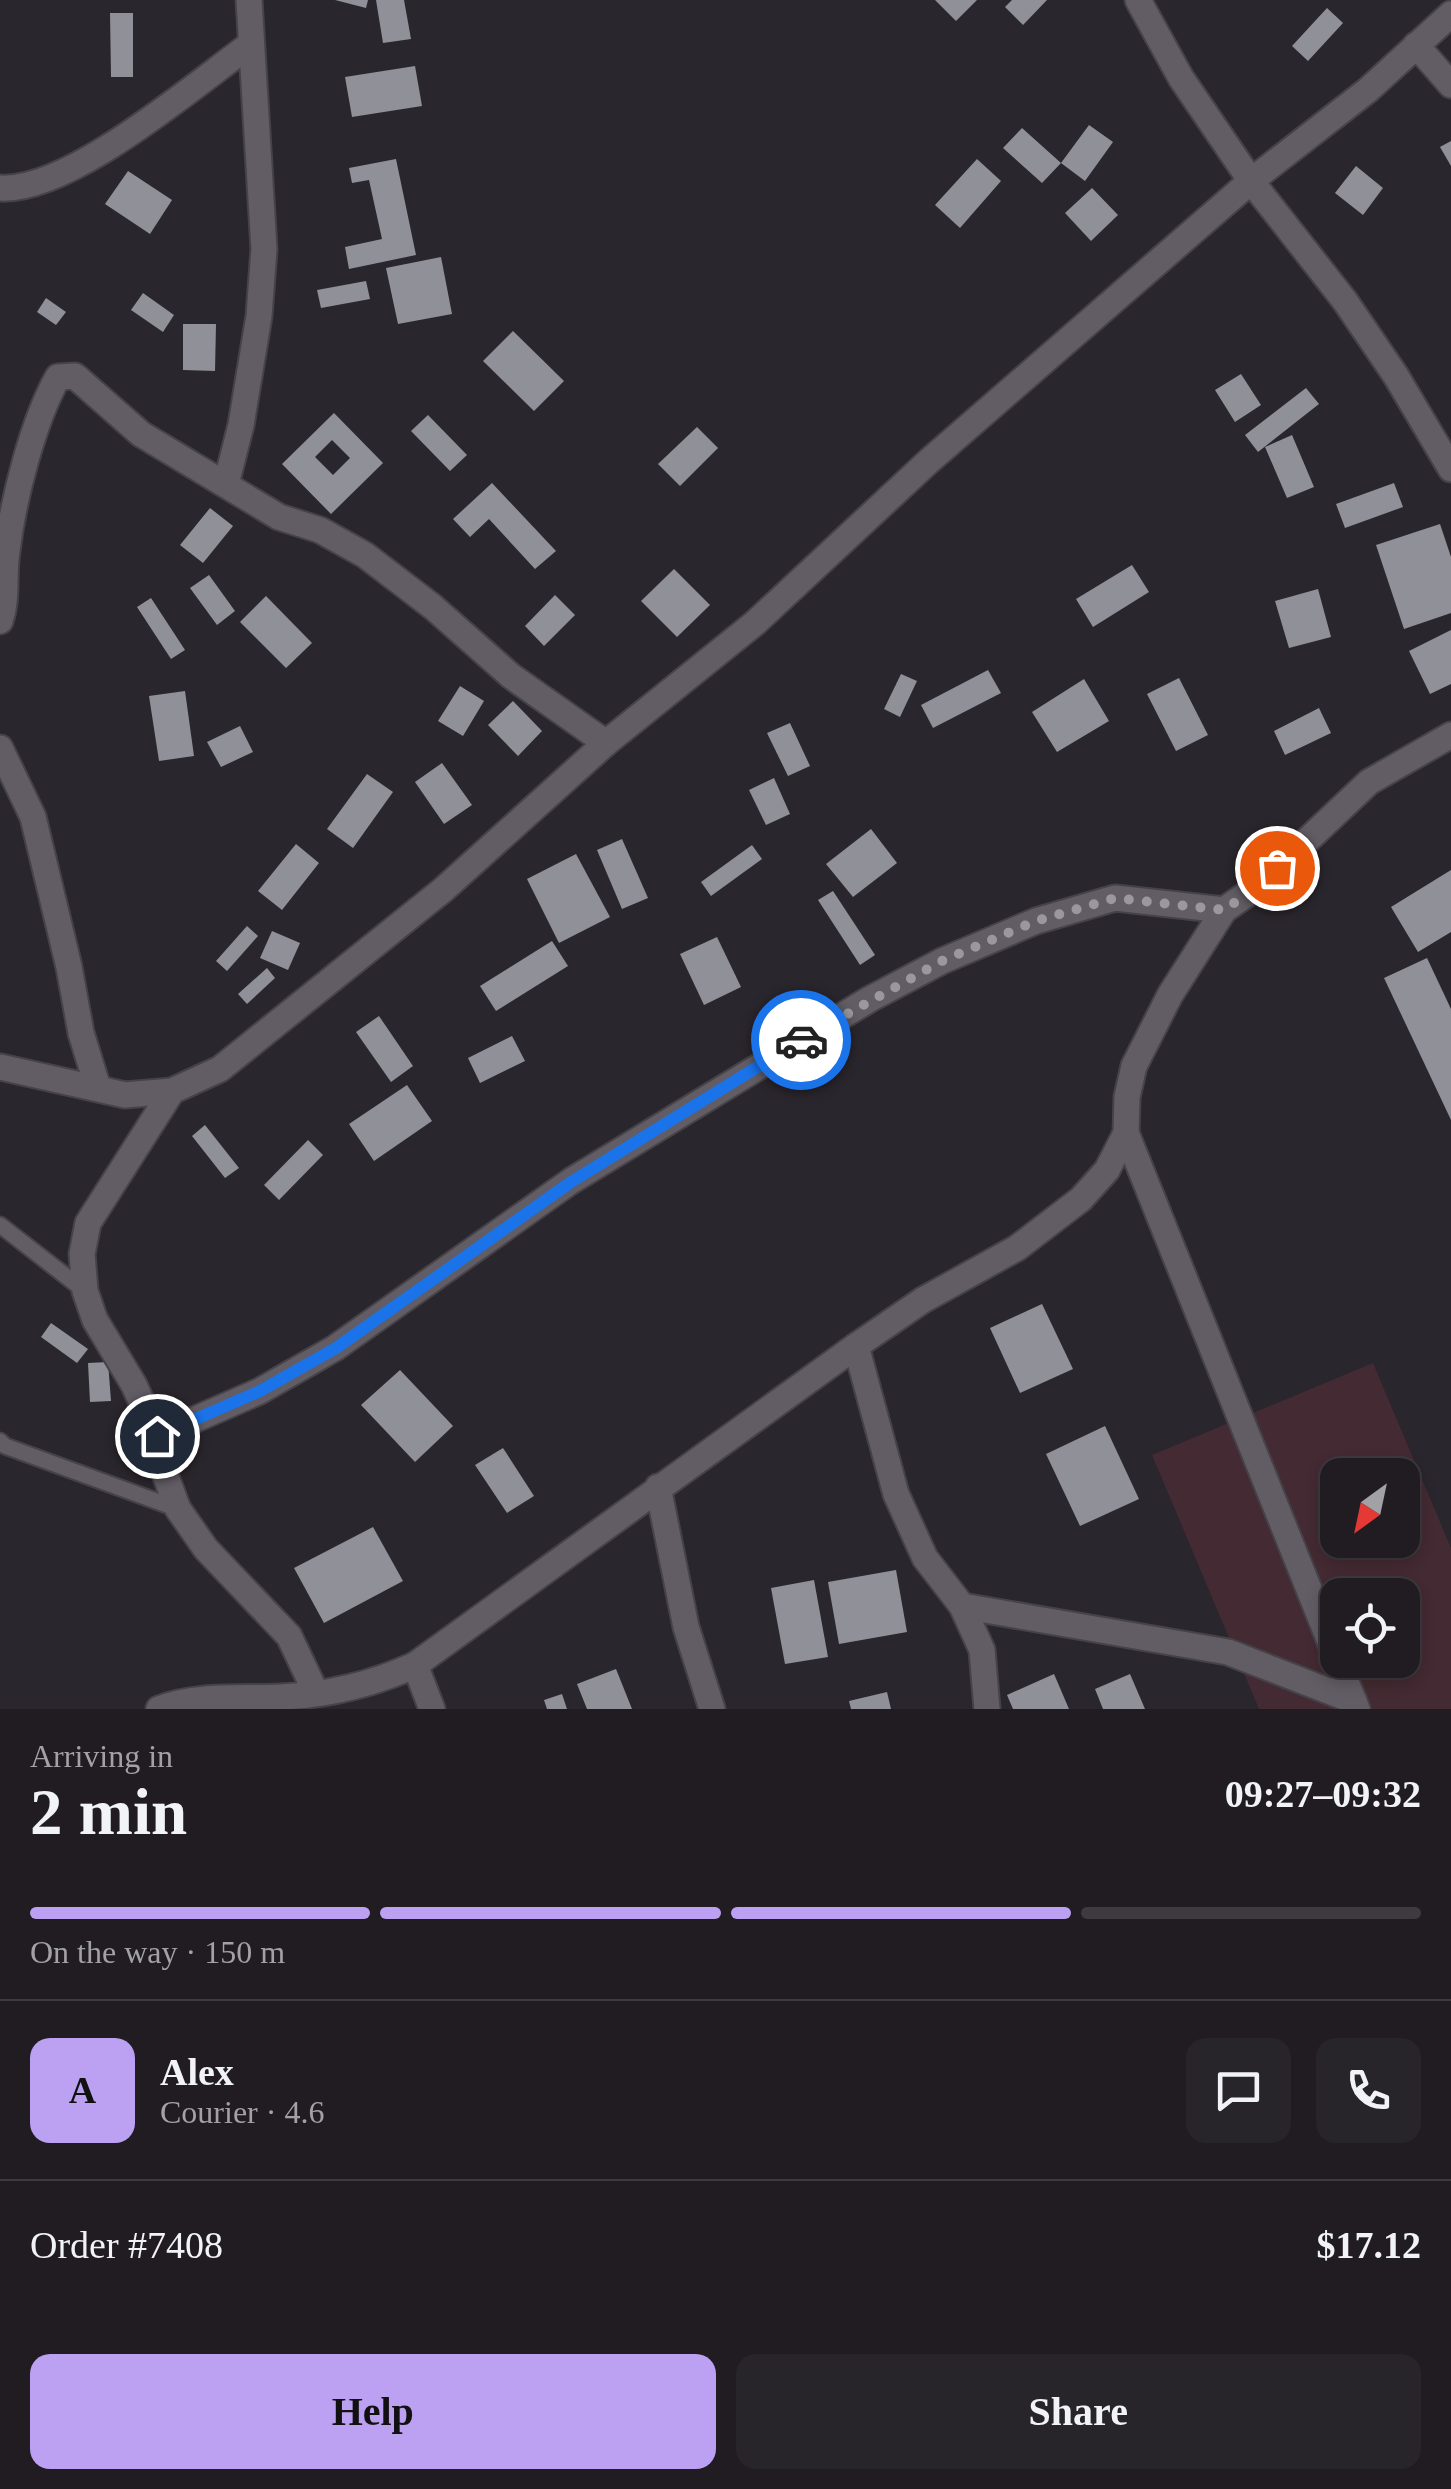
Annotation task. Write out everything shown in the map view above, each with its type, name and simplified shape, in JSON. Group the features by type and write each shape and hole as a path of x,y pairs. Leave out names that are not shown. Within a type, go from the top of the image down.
{"street":[{"path":"226,484 241,425 259,316 264,249 249,0"},
{"path":"1138,0 1181,78 1252,181 1444,438 1451,469"},
{"path":"0,1067 125,1095 172,1091 220,1069 444,889 606,743 755,622 929,460 1252,181 1368,90 1451,14"},
{"path":"0,188 18,190 36,185 97,154 251,44"},
{"path":"1416,46 1451,85"},
{"path":"0,621 15,504 48,395 58,377 75,376 131,428 279,517 320,530 366,555 511,676 606,743"},
{"path":"1355,1705 1126,1133 1127,1097 1134,1066 1170,995 1224,910 1260,885 1370,782 1451,735"},
{"path":"0,748 33,817 98,1088"},
{"path":"157,1436 260,1391 336,1348 571,1182 870,999 942,961 1036,921 1115,898 1224,910"},
{"path":"172,1091 88,1223 82,1254 85,1292 103,1336 134,1385 157,1436 178,1509 206,1550 289,1636 316,1693"},
{"path":"159,1709 362,1686 415,1665 856,1346 923,1300 1017,1248 1081,1199 1107,1170 1126,1133"},
{"path":"856,1346 896,1494 926,1558 962,1606 982,1650 987,1709"},
{"path":"658,1486 686,1627 712,1709"},
{"path":"962,1606 1228,1652 1355,1705"},
{"path":"415,1665 432,1709"}],"lane":[{"path":"0,1225 85,1292"},
{"path":"0,1441 178,1509"}],"shaded area":[{"path":"1373,1363 1413,1458 1320,1458 1320,1558 1420,1558 1420,1474 1451,1548 1451,1709 1259,1709 1152,1455"}],"building":[{"path":"335,0 368,0 366,8"},
{"path":"376,0 404,0 411,39 383,43"},
{"path":"935,0 977,0 956,21"},
{"path":"1012,0 1047,0 1023,25 1005,7"},
{"path":"1327,8 1343,23 1308,61 1292,46"},
{"path":"110,13 133,13 133,77 111,77"},
{"path":"415,66 422,106 352,117 345,77"},
{"path":"1089,125 1113,142 1085,181 1061,163"},
{"path":"1022,128 1061,163 1042,183 1003,148"},
{"path":"1451,141 1451,166 1440,147"},
{"path":"396,159 416,255 349,269 345,247 382,239 369,180 352,183 349,168"},
{"path":"977,159 1001,181 960,228 935,205"},
{"path":"1356,166 1383,188 1363,215 1335,193"},
{"path":"128,171 172,200 150,234 105,204"},
{"path":"1092,188 1118,215 1091,241 1065,213"},
{"path":"441,257 452,314 398,324 386,268"},
{"path":"366,281 370,299 321,308 317,290"},
{"path":"143,293 174,315 163,332 131,310"},
{"path":"46,298 66,312 56,325 37,312"},
{"path":"183,324 216,324 215,371 183,370"},
{"path":"513,331 564,381 534,411 483,361"},
{"path":"1241,374 1261,405 1235,422 1215,390"},
{"path":"1306,388 1319,404 1258,452 1245,435"},
{"path":"334,413 383,463 331,514 282,464","holes":["332,440 350,458 333,475 315,457"]},
{"path":"428,415 467,455 450,471 411,431"},
{"path":"697,427 718,448 680,486 658,464"},
{"path":"1292,435 1314,487 1287,498 1265,447"},
{"path":"492,483 556,551 535,569 489,519 470,537 453,519"},
{"path":"1394,483 1403,507 1345,528 1336,504"},
{"path":"210,508 233,526 203,563 180,545"},
{"path":"1440,524 1451,557 1451,613 1404,629 1376,545"},
{"path":"1132,565 1149,592 1093,627 1076,599"},
{"path":"674,569 710,605 677,637 641,601"},
{"path":"209,575 235,611 217,625 190,588"},
{"path":"1318,589 1331,637 1289,648 1275,601"},
{"path":"555,595 575,615 544,646 525,626"},
{"path":"266,596 312,643 286,668 240,622"},
{"path":"151,598 185,650 171,659 137,607"},
{"path":"1451,630 1451,684 1430,694 1409,651"},
{"path":"988,670 1001,693 933,728 921,705"},
{"path":"901,674 917,681 900,717 884,709"},
{"path":"1179,678 1208,735 1176,751 1147,694"},
{"path":"1084,679 1109,721 1057,752 1032,712"},
{"path":"460,686 484,701 463,736 438,721"},
{"path":"185,691 194,756 159,761 149,696"},
{"path":"513,701 542,731 518,756 488,725"},
{"path":"1319,708 1331,733 1285,755 1274,731"},
{"path":"790,723 810,766 788,776 767,733"},
{"path":"240,726 253,752 221,767 207,742"},
{"path":"442,763 472,805 444,824 415,782"},
{"path":"367,774 393,792 353,848 327,829"},
{"path":"774,778 790,814 766,825 749,790"},
{"path":"871,829 897,863 853,897 826,864"},
{"path":"622,839 648,898 622,909 597,850"},
{"path":"296,844 319,863 282,910 258,891"},
{"path":"752,845 762,859 711,896 701,882"},
{"path":"576,854 610,917 559,943 527,879"},
{"path":"1451,870 1451,932 1418,952 1391,907"},
{"path":"833,891 875,955 860,965 818,900"},
{"path":"247,926 258,936 227,971 216,961"},
{"path":"272,931 300,943 288,970 260,958"},
{"path":"717,937 741,987 704,1005 680,954"},
{"path":"552,941 568,966 496,1011 480,986"},
{"path":"1427,958 1451,1009 1451,1120 1384,978"},
{"path":"267,968 275,978 247,1004 238,994"},
{"path":"379,1016 413,1066 391,1082 356,1032"},
{"path":"512,1036 525,1061 480,1083 468,1058"},
{"path":"407,1085 432,1121 374,1161 349,1124"},
{"path":"205,1125 239,1168 225,1178 192,1136"},
{"path":"308,1140 323,1155 279,1200 264,1185"},
{"path":"1042,1304 1073,1369 1020,1393 990,1328"},
{"path":"51,1323 88,1349 77,1363 41,1337"},
{"path":"108,1362 111,1401 90,1402 88,1363"},
{"path":"400,1370 453,1426 415,1462 361,1405"},
{"path":"1105,1426 1139,1499 1080,1526 1046,1454"},
{"path":"503,1448 534,1496 507,1513 475,1465"},
{"path":"373,1527 403,1581 324,1623 294,1568"},
{"path":"896,1570 907,1632 839,1644 828,1582"},
{"path":"814,1580 828,1657 785,1664 771,1588"},
{"path":"616,1669 632,1709 587,1709 577,1684"},
{"path":"1054,1674 1069,1709 1013,1709 1007,1695"},
{"path":"1130,1674 1145,1709 1103,1709 1095,1689"},
{"path":"887,1692 891,1709 851,1709 849,1701"},
{"path":"562,1694 567,1709 547,1709 544,1700"}],"way so far":[{"path":"801,1040 942,961 1036,921 1115,898 1224,910 1277,868"}],"route":[{"path":"157,1436 260,1391 336,1348 571,1182 801,1040"}]}
